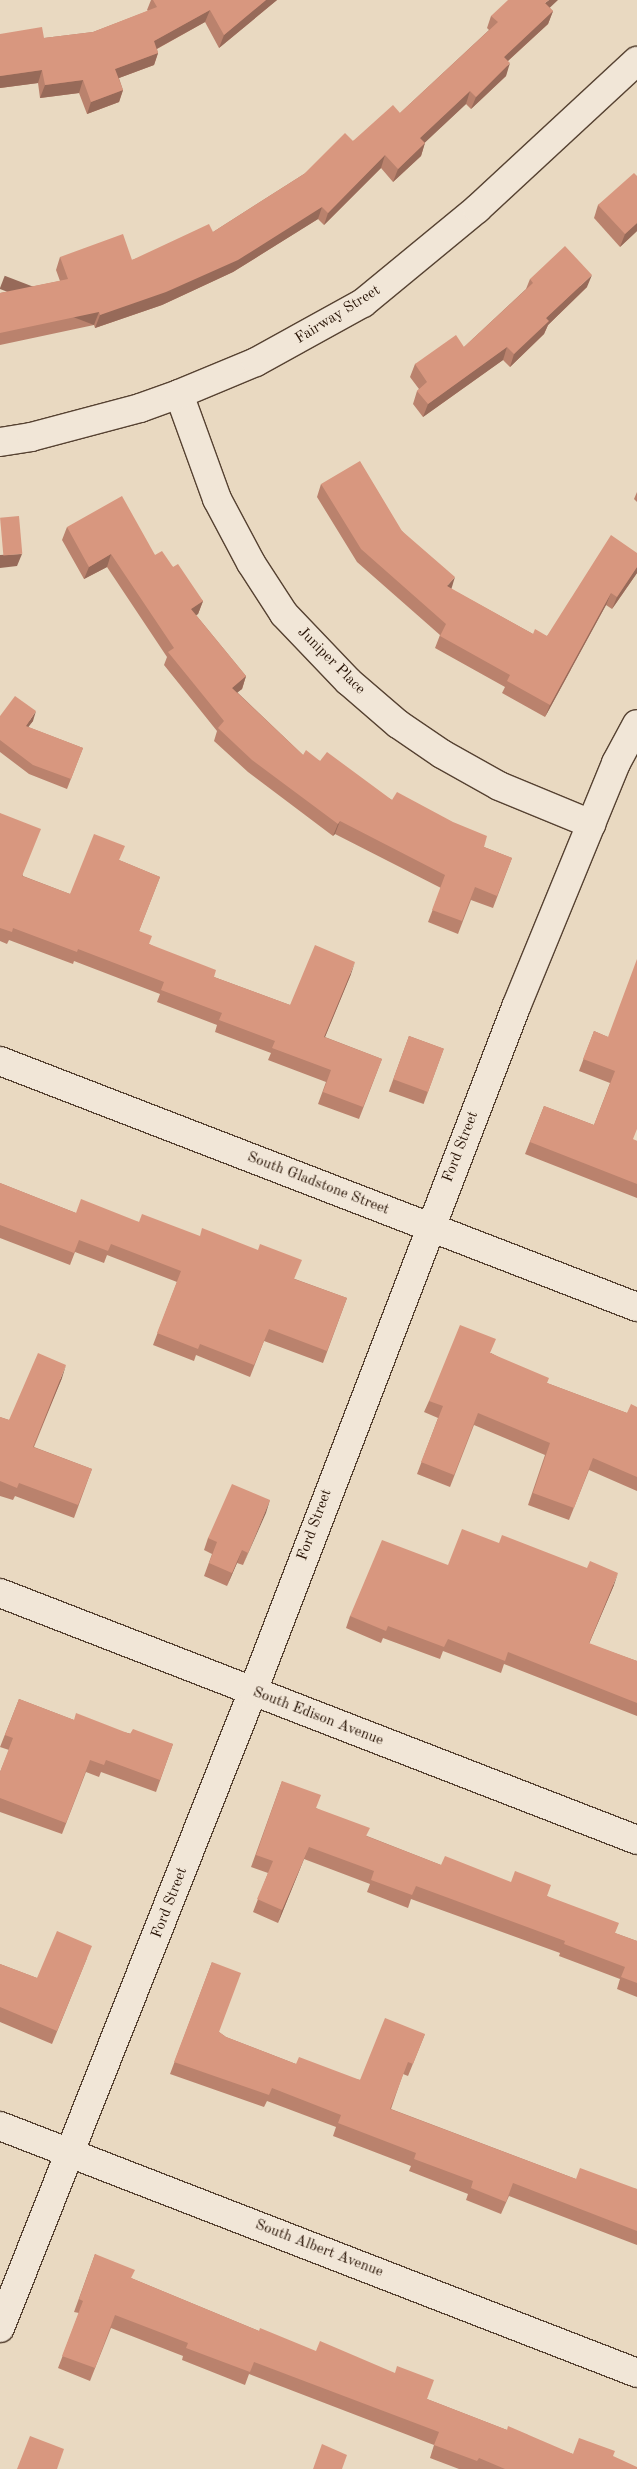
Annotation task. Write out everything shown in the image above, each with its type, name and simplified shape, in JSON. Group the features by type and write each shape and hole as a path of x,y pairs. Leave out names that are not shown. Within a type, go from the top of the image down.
{"street":[{"name":"Fairway Street","path":"0,442 31,437 130,411 179,394 256,362 363,303 470,215 637,61"},
{"name":"Juniper Place","path":"179,394 217,499 251,563 284,614 348,681 398,724 442,754 499,786 591,824"},
{"name":"Ford Street","path":"0,2328 72,2153 253,1691 429,1227 616,763 637,724"},
{"name":"South Gladstone Street","path":"0,1061 637,1307"},
{"name":"South Edison Avenue","path":"0,1593 637,1840"},
{"name":"South Albert Avenue","path":"0,2126 637,2373"}],"building":[{"path":"153,0 266,0 224,35 210,10 154,41 158,53 115,69 123,90 91,102 83,80 45,85 42,70 0,76 0,34 42,27 44,38 93,32 157,7"},
{"path":"508,0 549,0 545,3 553,11 504,57 510,63 476,97 470,91 420,138 425,143 398,169 385,155 328,213 322,207 238,260 166,292 100,315 99,312 0,333 0,293 68,279 60,257 123,234 132,260 209,224 213,232 304,174 345,133 353,141 393,105 400,113 498,22 491,16"},
{"path":"634,173 637,176 637,223 625,234 598,205"},
{"path":"565,246 592,275 546,318 549,321 514,354 507,347 428,404 417,391 427,382 415,364 456,335 464,347 533,283 530,279"},
{"path":"360,461 402,531 455,577 447,586 533,634 535,629 547,636 611,535 637,553 637,567 617,597 611,593 550,705 507,681 510,675 440,636 446,624 361,549 321,484"},
{"path":"122,496 155,555 162,551 173,567 178,564 203,601 191,609 246,676 232,688 303,755 306,750 320,761 327,752 392,800 397,792 453,822 487,836 484,847 512,858 497,896 475,887 462,921 432,910 445,875 340,821 338,824 252,760 218,728 224,721 168,652 174,648 111,554 89,567 67,527"},
{"path":"19,516 22,554 3,556 0,518"},
{"path":"15,696 36,711 26,726 83,748 71,779 33,765 0,740 0,716"},
{"path":"0,813 41,829 22,876 70,894 94,834 125,846 119,860 160,877 139,931 152,936 149,944 216,970 214,977 290,1005 315,945 355,962 324,1037 382,1059 363,1107 323,1092 331,1070 272,1048 275,1041 219,1020 222,1013 161,990 164,982 78,949 77,952 13,928 12,932 0,928"},
{"path":"637,959 637,1129 633,1139 637,1141 637,1184 530,1142 544,1106 594,1125 615,1071 583,1059 594,1031 608,1037"},
{"path":"409,1036 444,1049 428,1092 393,1079"},
{"path":"0,1183 76,1213 81,1199 139,1222 142,1214 200,1236 202,1228 258,1250 260,1244 302,1260 294,1279 347,1298 327,1351 269,1329 254,1365 200,1344 198,1349 157,1333 181,1271 111,1244 108,1251 79,1240 74,1253 0,1225"},
{"path":"460,1325 496,1339 490,1353 549,1378 547,1383 627,1413 631,1404 637,1407 637,1477 593,1458 574,1508 533,1493 550,1443 478,1413 454,1475 421,1462 443,1406 429,1401"},
{"path":"38,1353 66,1365 33,1447 92,1469 78,1505 19,1483 17,1488 0,1481 0,1417 9,1420"},
{"path":"232,1484 270,1500 248,1553 242,1550 232,1573 209,1563 217,1542 208,1538"},
{"path":"462,1529 499,1543 502,1535 587,1568 590,1561 618,1573 589,1643 637,1661 637,1703 508,1652 505,1661 448,1639 444,1647 388,1626 386,1631 350,1616 382,1540 448,1565"},
{"path":"19,1699 74,1720 76,1713 130,1734 133,1729 173,1744 160,1780 106,1760 104,1765 90,1760 66,1823 0,1798 0,1772 13,1738 5,1735"},
{"path":"282,1781 321,1795 316,1808 370,1828 366,1836 441,1865 445,1856 511,1882 515,1871 551,1885 547,1896 619,1923 615,1933 637,1941 637,1983 621,1977 625,1967 564,1944 565,1941 416,1886 412,1895 371,1880 374,1871 309,1847 282,1910 257,1899 273,1861 256,1855"},
{"path":"57,1931 92,1946 57,2031 0,2007 0,1964 37,1978"},
{"path":"212,1962 241,1973 219,2032 226,2037 296,2064 299,2057 360,2080 385,2018 425,2034 413,2064 408,2062 390,2109 576,2179 580,2168 637,2189 637,2231 513,2183 506,2202 471,2188 473,2181 414,2159 416,2153 338,2123 341,2115 272,2088 269,2095 174,2062"},
{"path":"95,2254 135,2270 131,2278 259,2331 260,2328 316,2351 320,2341 395,2373 397,2366 434,2380 427,2399 507,2430 508,2426 573,2454 579,2438 615,2451 613,2456 637,2467 637,2469 505,2469 479,2458 477,2461 434,2445 439,2432 254,2362 250,2372 186,2348 188,2343 115,2315 95,2368 62,2356 83,2301 79,2299"},
{"path":"30,2436 64,2449 57,2469 17,2469"},
{"path":"322,2444 347,2455 342,2469 313,2469"}]}
